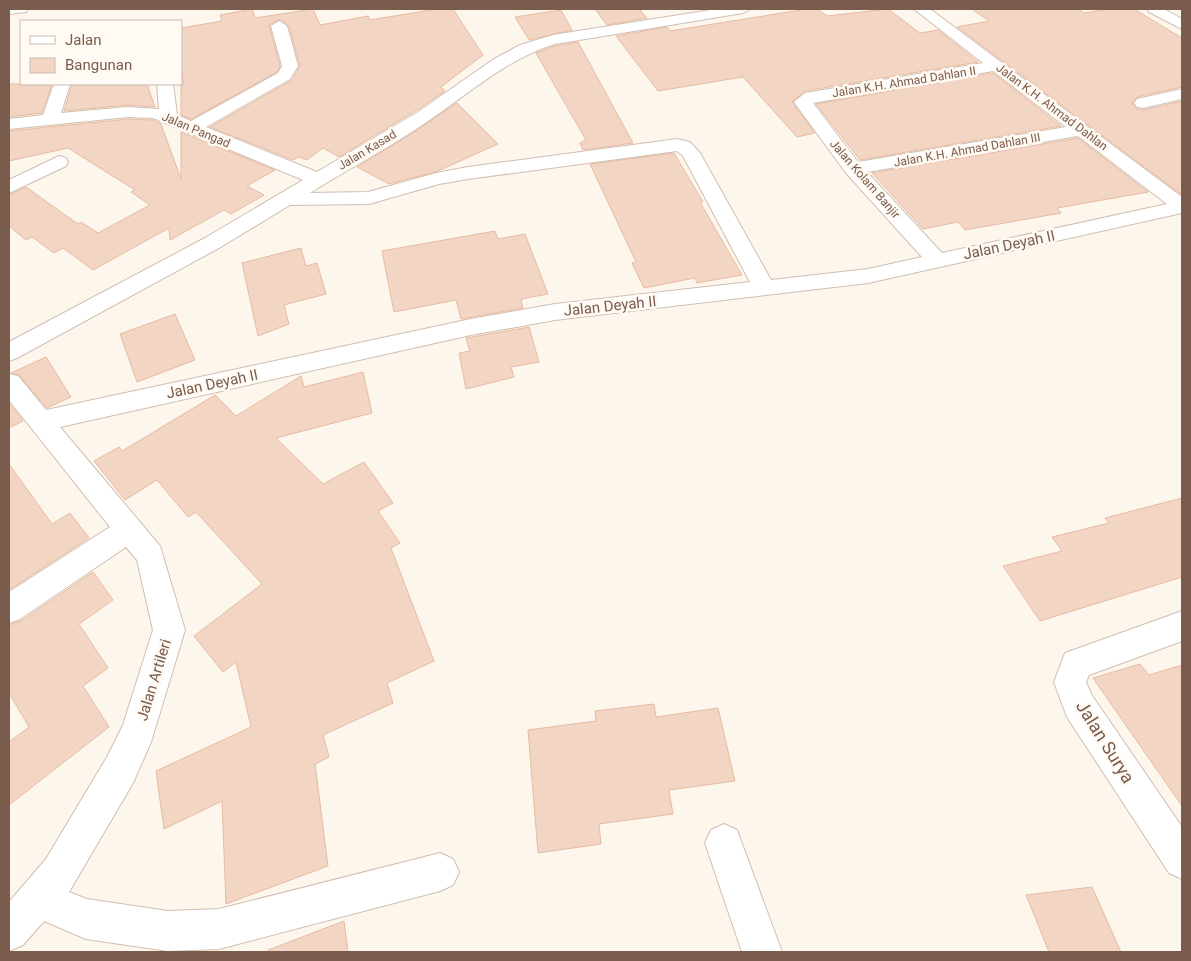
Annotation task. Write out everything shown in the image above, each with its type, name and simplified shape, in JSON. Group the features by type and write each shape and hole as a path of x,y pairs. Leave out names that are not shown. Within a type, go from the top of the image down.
{"street":[{"path":"9,10 21,9"},
{"name":"Jalan Kasad","path":"9,352 212,242 424,116 500,62 526,48 553,40 743,9"},
{"name":"Jalan K.H. Ahmad Dahlan","path":"921,9 1182,206"},
{"path":"1154,9 1182,25"},
{"path":"190,128 284,76 290,66 279,26"},
{"name":"Jalan K.H. Ahmad Dahlan II","path":"811,97 997,66"},
{"path":"50,121 62,85"},
{"path":"165,85 169,120"},
{"path":"1143,103 1182,94"},
{"name":"Jalan Kolam Banjir","path":"811,97 803,102 805,107 853,169 937,261"},
{"name":"Jalan Pangad","path":"9,124 143,111 156,113 169,120 318,179"},
{"name":"Jalan K.H. Ahmad Dahlan III","path":"853,169 1082,130"},
{"path":"285,199 369,198 436,179 468,173 677,145 683,146 691,154 765,289"},
{"path":"9,187 59,162"},
{"name":"Jalan Deyah II","path":"40,422 471,327 555,312 868,276 1182,206"},
{"name":"Jalan Artileri","path":"9,383 150,555 169,630 139,730 120,770 60,873 9,930"},
{"path":"9,609 129,530"},
{"name":"Jalan Surya","path":"1182,626 1076,664 1070,682 1078,705 1182,860"},
{"path":"724,843 762,952"},
{"path":"38,898 86,919 168,931 219,929 440,872"}],"building":[{"path":"252,9 255,18 313,9 320,25 368,16 370,20 437,9 453,9 483,55 441,87 445,91 339,157 323,148 307,160 299,157 293,160 210,127 292,80 300,66 289,26 280,19 269,25 280,66 277,72 191,119 181,115 181,85 184,84 182,75 182,28 222,21 220,15"},
{"path":"595,9 639,9 647,18 607,25"},
{"path":"817,9 827,16 888,9 920,33 938,30 978,62 805,91 792,102 815,133 797,137 743,77 658,91 616,36 667,27 670,31"},
{"path":"972,9 1078,9 1084,13 1110,9 1134,9 1182,38 1182,87 1137,97 1132,103 1137,109 1143,110 1182,101 1182,195 957,27 989,21"},
{"path":"561,10 572,30 529,40 515,17"},
{"path":"578,42 633,143 583,150 580,143 586,140 536,53 555,46"},
{"path":"993,73 1061,126 860,160 816,104"},
{"path":"9,84 52,85 42,113 9,117"},
{"path":"72,85 147,85 155,107 128,105 64,111"},
{"path":"457,103 498,144 438,171 389,184 357,167 417,130"},
{"path":"128,119 153,120 161,124 181,179 181,132 275,170 247,186 264,195 231,214 224,210 170,240 169,228 93,270 63,248 54,253 32,237 26,240 9,226 9,195 26,187 78,224 81,222 98,233 150,205 131,192 135,190 68,148 9,161 9,131"},
{"path":"1078,138 1148,192 1057,208 1061,213 965,230 958,222 923,229 872,173"},
{"path":"674,153 742,275 697,283 695,278 644,288 632,263 636,262 590,164"},
{"path":"495,231 498,239 525,234 548,294 521,299 523,308 461,319 456,300 394,312 382,251"},
{"path":"301,248 306,266 317,263 326,294 284,305 289,324 258,336 242,263"},
{"path":"175,314 195,360 137,382 120,334"},
{"path":"529,327 539,362 511,367 514,377 466,389 459,353 470,351 466,338"},
{"path":"46,357 71,397 47,408 19,375 11,373"},
{"path":"363,372 372,413 276,438 323,484 364,462 393,503 378,511 400,543 391,548 434,661 387,683 393,703 323,735 329,757 315,764 328,866 226,904 222,801 164,829 156,771 251,727 236,662 223,672 194,636 262,584 196,512 188,517 157,480 125,500 94,461 119,447 122,451 215,395 236,416 301,376 304,387"},
{"path":"9,403 23,421 9,428"},
{"path":"9,464 52,524 70,513 89,538 9,590"},
{"path":"1182,498 1182,577 1040,621 1003,566 1062,551 1052,537 1109,523 1105,518"},
{"path":"93,572 113,600 79,624 108,668 83,686 109,727 9,805 9,742 29,727 9,693 9,625 21,621"},
{"path":"1140,664 1149,675 1182,665 1182,806 1093,678"},
{"path":"654,704 656,717 718,708 735,781 669,790 673,814 599,824 601,844 538,853 528,730 596,721 595,711"},
{"path":"1092,887 1121,952 1049,952 1026,895"},
{"path":"344,921 348,952 269,952 268,950"}]}
